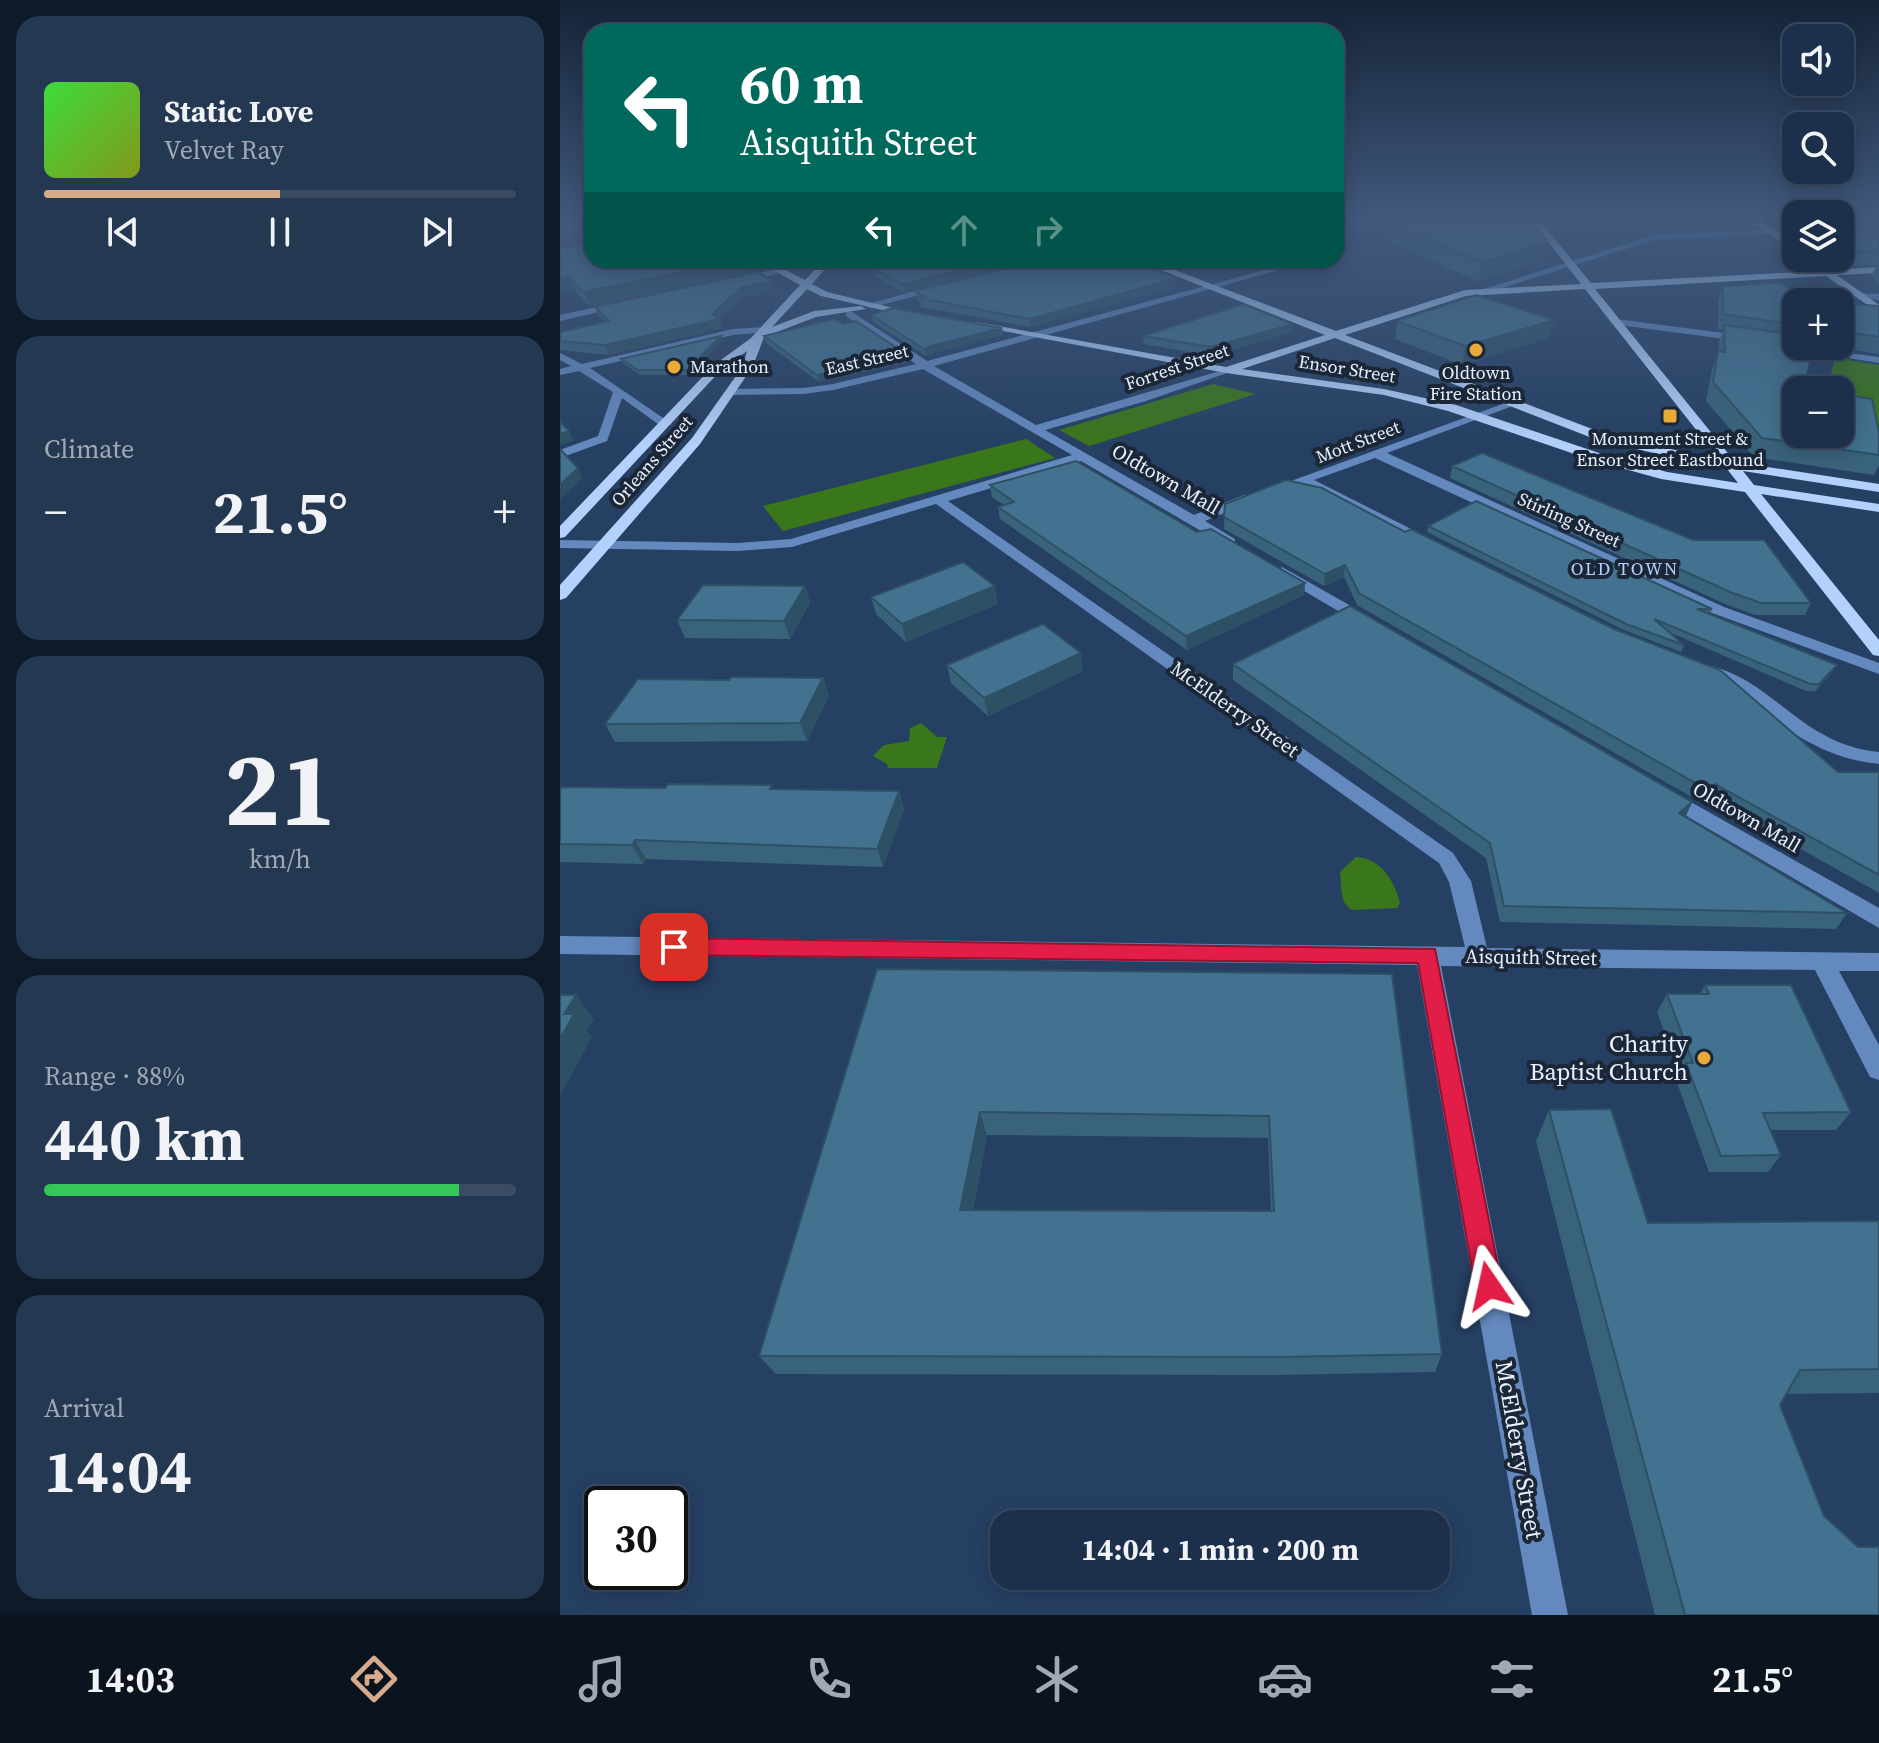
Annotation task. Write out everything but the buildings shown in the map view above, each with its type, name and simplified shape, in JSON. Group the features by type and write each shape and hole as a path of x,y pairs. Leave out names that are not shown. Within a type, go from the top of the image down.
{"main road":[{"name":"Orleans Street","path":"560,534 718,367 759,336 795,296"},
{"path":"840,296 931,317"},
{"path":"1235,296 1604,438 1731,466 1879,488"},
{"name":"Forrest Street","path":"1226,370 1451,296"},
{"path":"1595,296 1879,651"},
{"path":"1860,296 1879,310"},
{"path":"759,336 814,314 883,308"},
{"name":"Ensor Street","path":"960,323 1226,370 1384,392 1479,417 1633,468 1750,490 1879,508"},
{"name":"Orleans Street","path":"560,595 696,441 748,366 759,336"}],"street":[{"path":"870,305 905,296"},
{"name":"East Street","path":"731,392 803,391 896,373 1177,296"},
{"path":"560,318 629,303"},
{"name":"Oldtown Mall","path":"849,314 925,365 1385,632"},
{"path":"1616,322 1754,340"},
{"path":"560,372 733,332 759,336"},
{"path":"1769,342 1879,360"},
{"path":"560,356 666,424"},
{"name":"Forrest Street","path":"1034,429 1189,385 1226,370"},
{"path":"560,454 603,438 619,391"},
{"name":"Mott Street","path":"1307,481 1512,404"},
{"name":"Stirling Street","path":"1378,454 1718,610 1879,669"},
{"path":"560,544 738,547 792,543 1083,456"},
{"path":"1288,482 1307,481 1443,551"},
{"path":"1193,521 1261,493"},
{"name":"McElderry Street","path":"940,501 1446,858 1460,881 1478,956"},
{"path":"1699,666 1753,694 1829,749 1845,756 1879,758"},
{"name":"Oldtown Mall","path":"1646,784 1879,919"},
{"name":"Aisquith Street","path":"560,945 1879,962"},
{"name":"McElderry Street","path":"1427,955 1550,1615"},
{"path":"1822,962 1879,1069"}],"green space":[{"path":"1834,360 1879,365 1879,454 1854,425 1854,376 1830,376"},
{"path":"1213,384 1256,394 1089,446 1059,430"},
{"path":"1026,439 1055,458 783,531 763,506"},
{"path":"921,723 937,737 947,737 937,768 888,768 887,764 873,756 884,745 909,741 910,728"},
{"path":"1356,857 1373,862 1386,872 1398,895 1400,903 1397,908 1352,910 1348,907 1342,893 1340,872"}],"place":[{"name":"Oldtown Fire Station","path":"1476,350"},
{"name":"Marathon","path":"674,367"},
{"name":"Monument Street & Ensor Street Eastbound","path":"1670,416"},
{"name":"Charity Baptist Church","path":"1704,1058"}],"district":[{"name":"OLD TOWN","path":"1625,569"}],"route":[{"path":"674,947 1427,955 1489,1286"}]}
